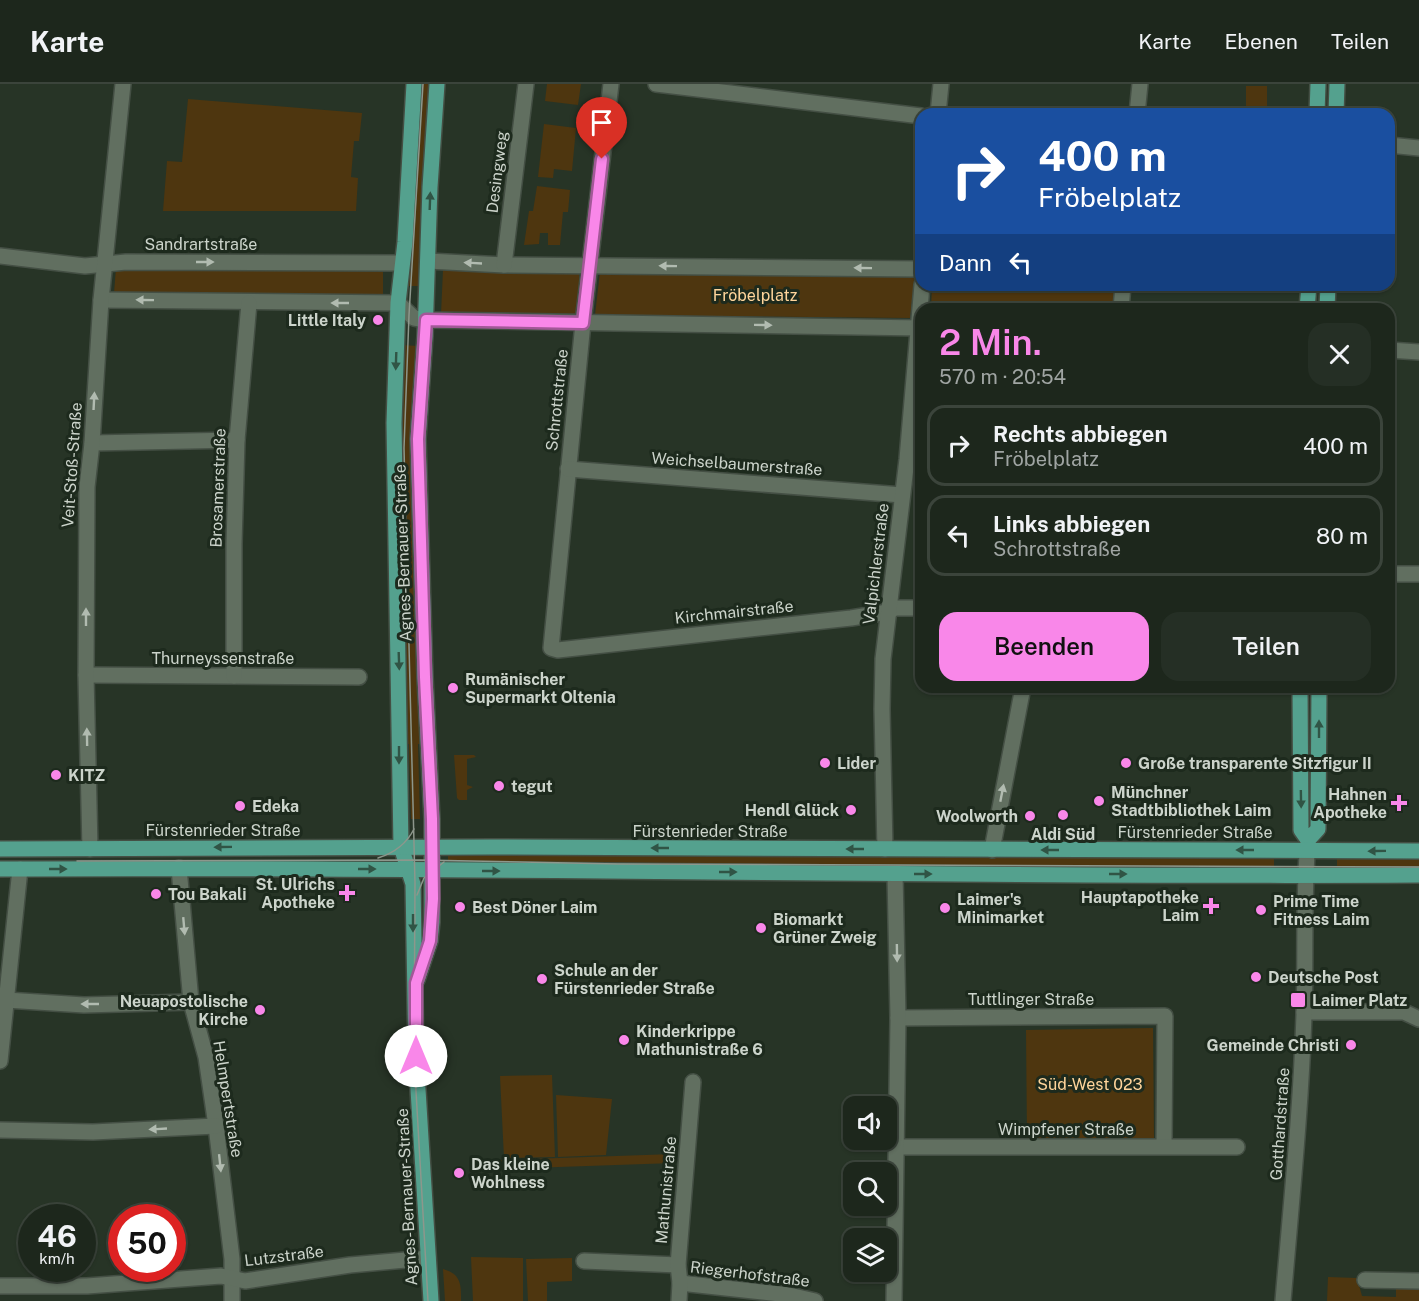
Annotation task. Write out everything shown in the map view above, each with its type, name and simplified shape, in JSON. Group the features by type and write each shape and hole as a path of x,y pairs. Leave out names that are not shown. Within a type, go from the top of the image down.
{"main road":[{"name":"Agnes-Bernauer-Straße","path":"414,84 398,303 394,423 401,847 413,884 416,1056 431,1301"},
{"name":"Agnes-Bernauer-Straße","path":"416,983 430,941 432,870 418,439 437,84"},
{"path":"1317,108 1318,84"},
{"path":"1336,108 1337,84"},
{"name":"Gotthardstraße","path":"1300,693 1301,830 1308,846"},
{"name":"Gotthardstraße","path":"1308,846 1318,829 1320,693"},
{"name":"Fürstenrieder Straße","path":"0,849 401,847 992,850 1308,846 1419,851"},
{"path":"0,869 1419,875"}],"street":[{"name":"Veit-Stoß-Straße","path":"90,849 86,675 87,487 101,300 123,84"},
{"name":"Desingweg","path":"504,265 526,84"},
{"name":"Schrottstraße","path":"551,648 583,323 611,84"},
{"path":"656,84 915,115"},
{"path":"939,108 941,84"},
{"path":"1138,108 1140,84"},
{"path":"1395,146 1419,148"},
{"name":"Sandrartstraße","path":"0,256 86,266 126,262 402,262"},
{"path":"428,261 504,265 915,269"},
{"path":"101,300 398,303 414,318 426,320 915,327"},
{"name":"Brosamerstraße","path":"234,676 237,440 249,303"},
{"path":"1395,350 1419,352"},
{"name":"Valpichlerstraße","path":"885,849 883,659 902,495 914,460 915,438"},
{"path":"92,443 237,440"},
{"name":"Weichselbaumerstraße","path":"568,469 902,495"},
{"path":"1395,574 1419,574"},
{"name":"Kirchmairstraße","path":"551,648 570,648 888,612 895,608 915,608"},
{"name":"Thurneyssenstraße","path":"86,675 359,677"},
{"path":"992,850 1022,693"},
{"name":"Gotthardstraße","path":"1283,1301 1297,1151 1304,1012 1305,876 1308,846"},
{"name":"Helmpertstraße","path":"179,868 190,1002 206,1057 216,1126 232,1259 232,1301"},
{"path":"0,1061 20,869"},
{"path":"896,874 897,1147"},
{"path":"6,1000 84,1005 190,1002"},
{"path":"1304,1012 1404,1012 1419,1018"},
{"name":"Tuttlinger Straße","path":"898,1018 1165,1016 1164,1146"},
{"name":"Mathunistraße","path":"679,1301 678,1265 693,1082"},
{"path":"0,1130 93,1132 216,1126"},
{"name":"Wimpfener Straße","path":"897,1147 1236,1147"},
{"path":"894,1301 897,1150"},
{"name":"Lutzstraße","path":"0,1286 88,1293 221,1276 244,1281 350,1265 428,1258"},
{"path":"584,1261 678,1265"},
{"path":"1365,1280 1419,1281"},
{"name":"Riegerhofstraße","path":"680,1283 789,1295 815,1301"}],"green space":[{"path":"420,84 431,84 421,286 406,286"},
{"path":"547,84 581,84 578,105 545,101"},
{"path":"1246,86 1267,86 1267,108 1246,108"},
{"path":"188,99 362,113 359,141 354,141 351,177 358,178 356,211 163,211 167,161 182,162"},
{"path":"544,124 576,128 572,171 554,169 553,178 538,177"},
{"path":"537,186 570,190 568,212 563,212 560,245 548,245 548,233 540,233 539,244 524,245 529,211 533,211"},
{"path":"116,268 383,269 383,295 114,293"},
{"path":"443,270 579,271 576,316 441,314"},
{"name":"Fröbelplatz","path":"600,272 915,275 910,318 595,315"},
{"path":"932,291 1117,291 1116,303 931,303"},
{"path":"401,345 419,346 418,598 414,600 415,614 417,614 419,700 423,744 418,744 420,819 411,819 409,744 404,744 402,625 405,624 405,607 403,604"},
{"path":"454,755 474,755 476,757 467,759 467,785 473,787 467,790 467,800 457,798"},
{"path":"448,854 1274,857 1274,869 448,863"},
{"path":"1419,856 1419,873 1337,872 1337,857"},
{"name":"Süd-West 023","path":"1153,1028 1154,1138 1027,1139 1026,1030"},
{"path":"552,1075 555,1157 504,1158 500,1076"},
{"path":"556,1095 612,1099 606,1155 558,1157"},
{"path":"674,1154 674,1163 499,1169 499,1160"},
{"path":"471,1257 523,1258 523,1301 473,1301"},
{"path":"572,1258 572,1281 547,1282 547,1301 528,1301 526,1259"},
{"path":"443,1269 459,1280 461,1301 445,1301"},
{"path":"1328,1277 1357,1278 1362,1296 1396,1297 1396,1285 1419,1286 1419,1301 1327,1301"}],"tram line":[{"path":"423,84 409,315 404,448 415,883 414,1056 428,1301"},
{"path":"378,858 399,848 414,829"},
{"path":"77,861 420,860 618,864 1419,867"},
{"path":"417,895 424,878 444,862"}],"place":[{"name":"Little Italy","path":"378,320"},
{"name":"Rumänischer Supermarkt Oltenia","path":"453,688"},
{"name":"Lider","path":"825,763"},
{"name":"Große transparente Sitzfigur II","path":"1126,763"},
{"name":"KITZ","path":"56,775"},
{"name":"tegut","path":"499,786"},
{"name":"Münchner Stadtbibliothek Laim","path":"1099,801"},
{"name":"Hahnen Apotheke","path":"1399,803"},
{"name":"Edeka","path":"240,806"},
{"name":"Hendl Glück","path":"851,810"},
{"name":"Aldi Süd","path":"1063,815"},
{"name":"Woolworth","path":"1030,816"},
{"name":"St. Ulrichs Apotheke","path":"347,893"},
{"name":"Tou Bakali","path":"156,894"},
{"name":"Hauptapotheke Laim","path":"1211,906"},
{"name":"Best Döner Laim","path":"460,907"},
{"name":"Laimer's Minimarket","path":"945,908"},
{"name":"Prime Time Fitness Laim","path":"1261,910"},
{"name":"Biomarkt Grüner Zweig","path":"761,928"},
{"name":"Deutsche Post","path":"1256,977"},
{"name":"Schule an der Fürstenrieder Straße","path":"542,979"},
{"name":"Laimer Platz","path":"1298,1000"},
{"name":"Neuapostolische Kirche","path":"260,1010"},
{"name":"Kinderkrippe Mathunistraße 6","path":"624,1040"},
{"name":"Gemeinde Christi","path":"1351,1045"},
{"name":"Das kleine Wohlness","path":"459,1173"}],"route":[{"path":"416,1056 416,983 430,941 433,899 418,439 426,320 583,323 602,159"}]}
